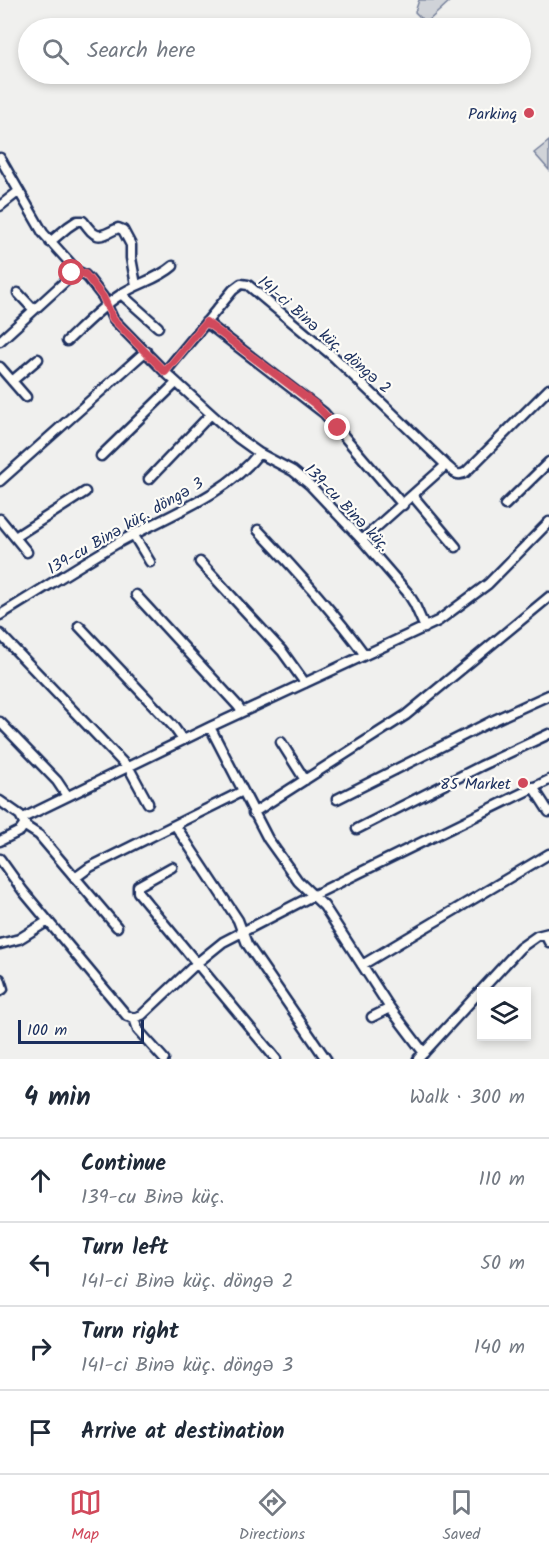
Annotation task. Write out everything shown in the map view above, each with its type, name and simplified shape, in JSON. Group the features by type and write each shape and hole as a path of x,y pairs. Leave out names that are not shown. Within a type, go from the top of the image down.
{"street":[{"name":"139-cu Binə küç.","path":"0,158 50,242 73,269 85,274 103,297 113,319 176,383 238,438 302,478 362,540 407,592 424,628"},
{"path":"0,206 19,192"},
{"path":"50,242 77,222 83,221 97,236 118,228 123,230 131,245 136,285"},
{"path":"67,341 121,294 136,285 161,276 173,266"},
{"path":"0,341 69,278 73,269"},
{"name":"141-ci Binə küç. döngə 2","path":"165,372 233,290 241,284 248,285 335,358 446,465"},
{"path":"18,293 34,310"},
{"path":"121,294 158,327"},
{"path":"206,322 315,404 403,505"},
{"path":"0,481 147,351"},
{"path":"12,381 38,358"},
{"path":"0,367 26,397"},
{"path":"101,456 176,383"},
{"path":"362,540 446,465 456,474 466,472 549,389"},
{"path":"149,479 211,414"},
{"name":"139-cu Binə küç. döngə 3","path":"0,615 133,534 192,504 233,479 248,467 259,453"},
{"path":"505,505 549,462"},
{"path":"15,537 85,492"},
{"path":"413,496 456,547"},
{"path":"0,519 27,552"},
{"path":"0,841 20,831 24,822 67,796 450,614 488,584 549,522"},
{"path":"258,530 307,581 365,656"},
{"path":"133,534 150,562"},
{"path":"200,561 282,651 305,683"},
{"path":"136,595 242,712"},
{"path":"253,813 406,715 549,597"},
{"path":"79,626 173,726 183,740"},
{"path":"0,634 127,766 148,802"},
{"path":"337,799 549,695"},
{"path":"0,722 57,781 67,796"},
{"path":"210,727 253,813 278,855 312,896 324,906 421,1056 520,948 529,940 548,936"},
{"path":"357,829 549,734"},
{"path":"281,742 305,780"},
{"path":"0,859 127,1016 134,1018 142,1015 197,963 223,942 549,780"},
{"path":"534,787 549,812"},
{"path":"75,878 90,867 243,791"},
{"path":"0,801 39,835 117,927"},
{"path":"175,825 238,920 247,944 326,1059"},
{"path":"362,965 549,854"},
{"path":"172,867 137,888 276,1059"},
{"path":"0,944 19,939 48,921"},
{"path":"0,979 3,988 0,991"},
{"path":"372,1017 390,1008"},
{"path":"134,1018 138,1030 164,1059"}],"shaded area":[{"path":"419,0 450,1 431,18 421,18 415,12"},
{"path":"549,141 549,170 534,153"}],"place":[{"name":"Parkinq","path":"529,113"},
{"name":"85 Market","path":"523,783"}],"route":[{"path":"72,273 73,269 85,274 103,297 113,319 147,351 165,372 206,322 315,404 338,428"}]}
